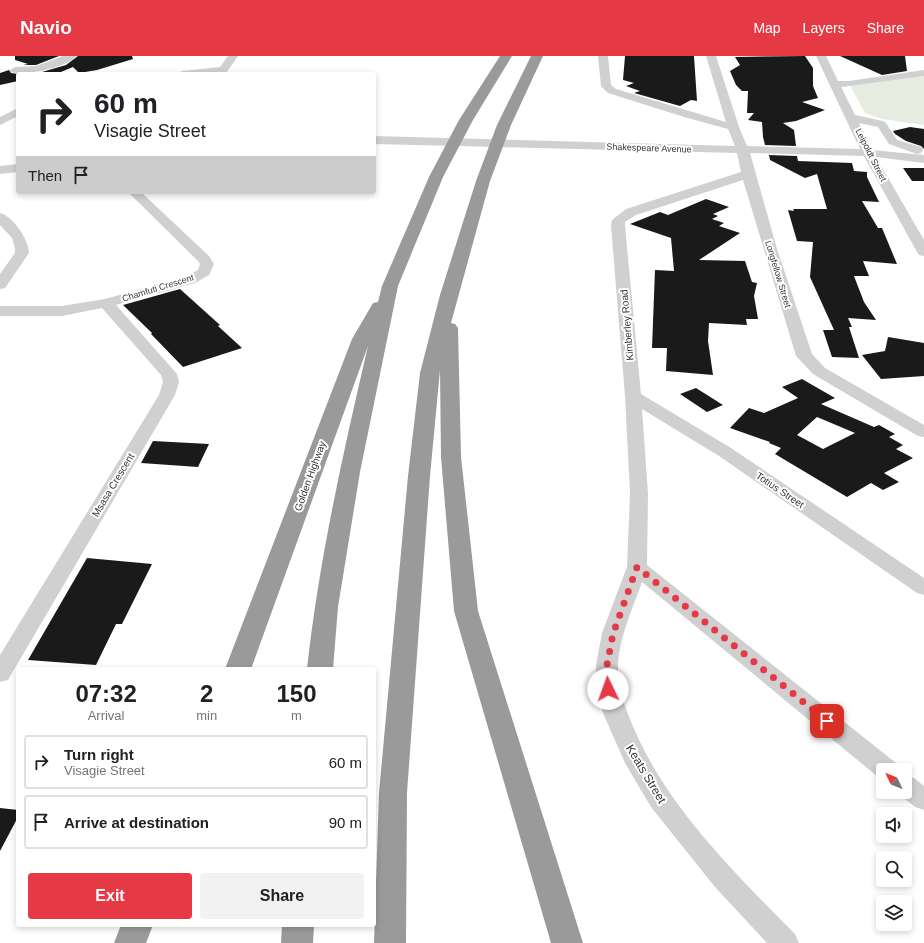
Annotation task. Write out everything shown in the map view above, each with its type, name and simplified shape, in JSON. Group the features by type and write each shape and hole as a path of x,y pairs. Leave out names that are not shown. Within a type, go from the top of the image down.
{"highway":[{"path":"320,667 326,607 349,472 390,286 436,177 466,120 506,56"},
{"path":"390,943 393,793 419,476 430,373 449,295 483,181 504,125 537,56"},
{"name":"Golden Highway","path":"239,667 361,339 390,286"},
{"path":"449,295 451,457 466,611 567,943"},
{"path":"130,943 136,927"},
{"path":"297,943 298,927"}],"street":[{"path":"15,70 24,72 32,71 72,56"},
{"path":"224,72 233,56"},
{"path":"603,56 606,86 612,91 688,115 733,127"},
{"name":"Longfellow Street","path":"711,56 733,127 743,150 748,174 804,356 819,371 924,432"},
{"name":"Leipoldt Street","path":"821,56 869,153 917,228 924,252"},
{"path":"834,84 849,84 924,73"},
{"path":"0,122 16,112"},
{"path":"852,118 879,123 882,125 893,142 910,149 924,152"},
{"name":"Shakespeare Avenue","path":"376,140 544,146 869,153 924,159"},
{"path":"0,170 16,168"},
{"name":"Kimberley Road","path":"637,567 639,494 633,396 618,226 619,220 631,212 642,208 748,174"},
{"name":"Chamfuti Crescent","path":"0,311 62,311 106,303 190,280 200,274 207,266 206,261 136,194"},
{"path":"0,217 19,239 23,246 22,252 0,286"},
{"name":"Msasa Crescent","path":"0,674 167,395 171,382 169,374 106,303"},
{"name":"Totius Street","path":"633,396 725,452 924,588"},
{"path":"637,567 878,763"},
{"name":"Keats Street","path":"637,567 613,634 607,665 608,689 614,713 637,763 660,800 724,879 785,943"},
{"path":"912,791 924,800"}],"shaded area":[{"path":"924,74 924,125 882,119 865,113 850,85"}],"building":[{"path":"15,56 59,56 36,65 23,65 28,64 15,60"},
{"path":"78,56 132,56 133,59 97,70 85,72 78,72 73,67 61,72 42,72 66,65"},
{"path":"625,56 694,56 697,101 691,100 680,106 634,93 640,91 626,86 634,83 623,80"},
{"path":"805,56 813,68 813,86 818,98 802,102 825,110 796,121 783,123 794,130 796,146 765,145 762,122 748,120 754,113 747,113 748,91 742,91 736,85 730,71 740,65 735,57"},
{"path":"840,56 905,56 907,71 882,75"},
{"path":"9,70 11,73 16,74 16,81 0,85 0,73"},
{"path":"910,127 924,129 924,149 921,146 906,141 893,131"},
{"path":"769,155 797,156 798,161 852,163 854,171 867,172 867,177 879,202 862,201 878,228 882,228 897,264 863,261 869,276 854,276 864,302 876,320 848,318 852,327 849,327 859,358 832,357 823,330 834,330 810,277 813,242 797,241 788,210 827,209 817,174 805,178 770,160"},
{"path":"903,168 924,168 924,181 912,181"},
{"path":"706,199 729,207 713,214 718,216 712,219 724,223 719,226 740,233 699,260 745,261 752,282 757,283 754,296 758,319 746,319 747,325 709,323 708,341 713,375 666,371 667,348 652,348 655,270 674,271 671,238 630,224 660,212 668,215"},
{"path":"180,289 220,325 218,326 242,348 183,367 151,334 152,333 123,305"},
{"path":"888,337 924,343 924,376 881,379 862,355 885,351"},
{"path":"802,379 835,398 821,404 874,427 879,425 895,434 889,437 903,445 896,449 913,458 884,473 899,482 883,490 871,483 847,497 775,454 781,448 769,443 770,442 730,428 749,408 764,413 798,398 782,387","holes":["817,417 855,433 823,449 797,435"]},
{"path":"696,388 723,405 707,412 680,394"},
{"path":"153,441 209,444 198,467 141,463"},
{"path":"87,558 152,564 122,624 116,624 96,665 28,660"},
{"path":"0,808 16,810 16,821 0,851"}],"route":[{"path":"608,689 607,665 613,634 637,567 827,721"}]}
